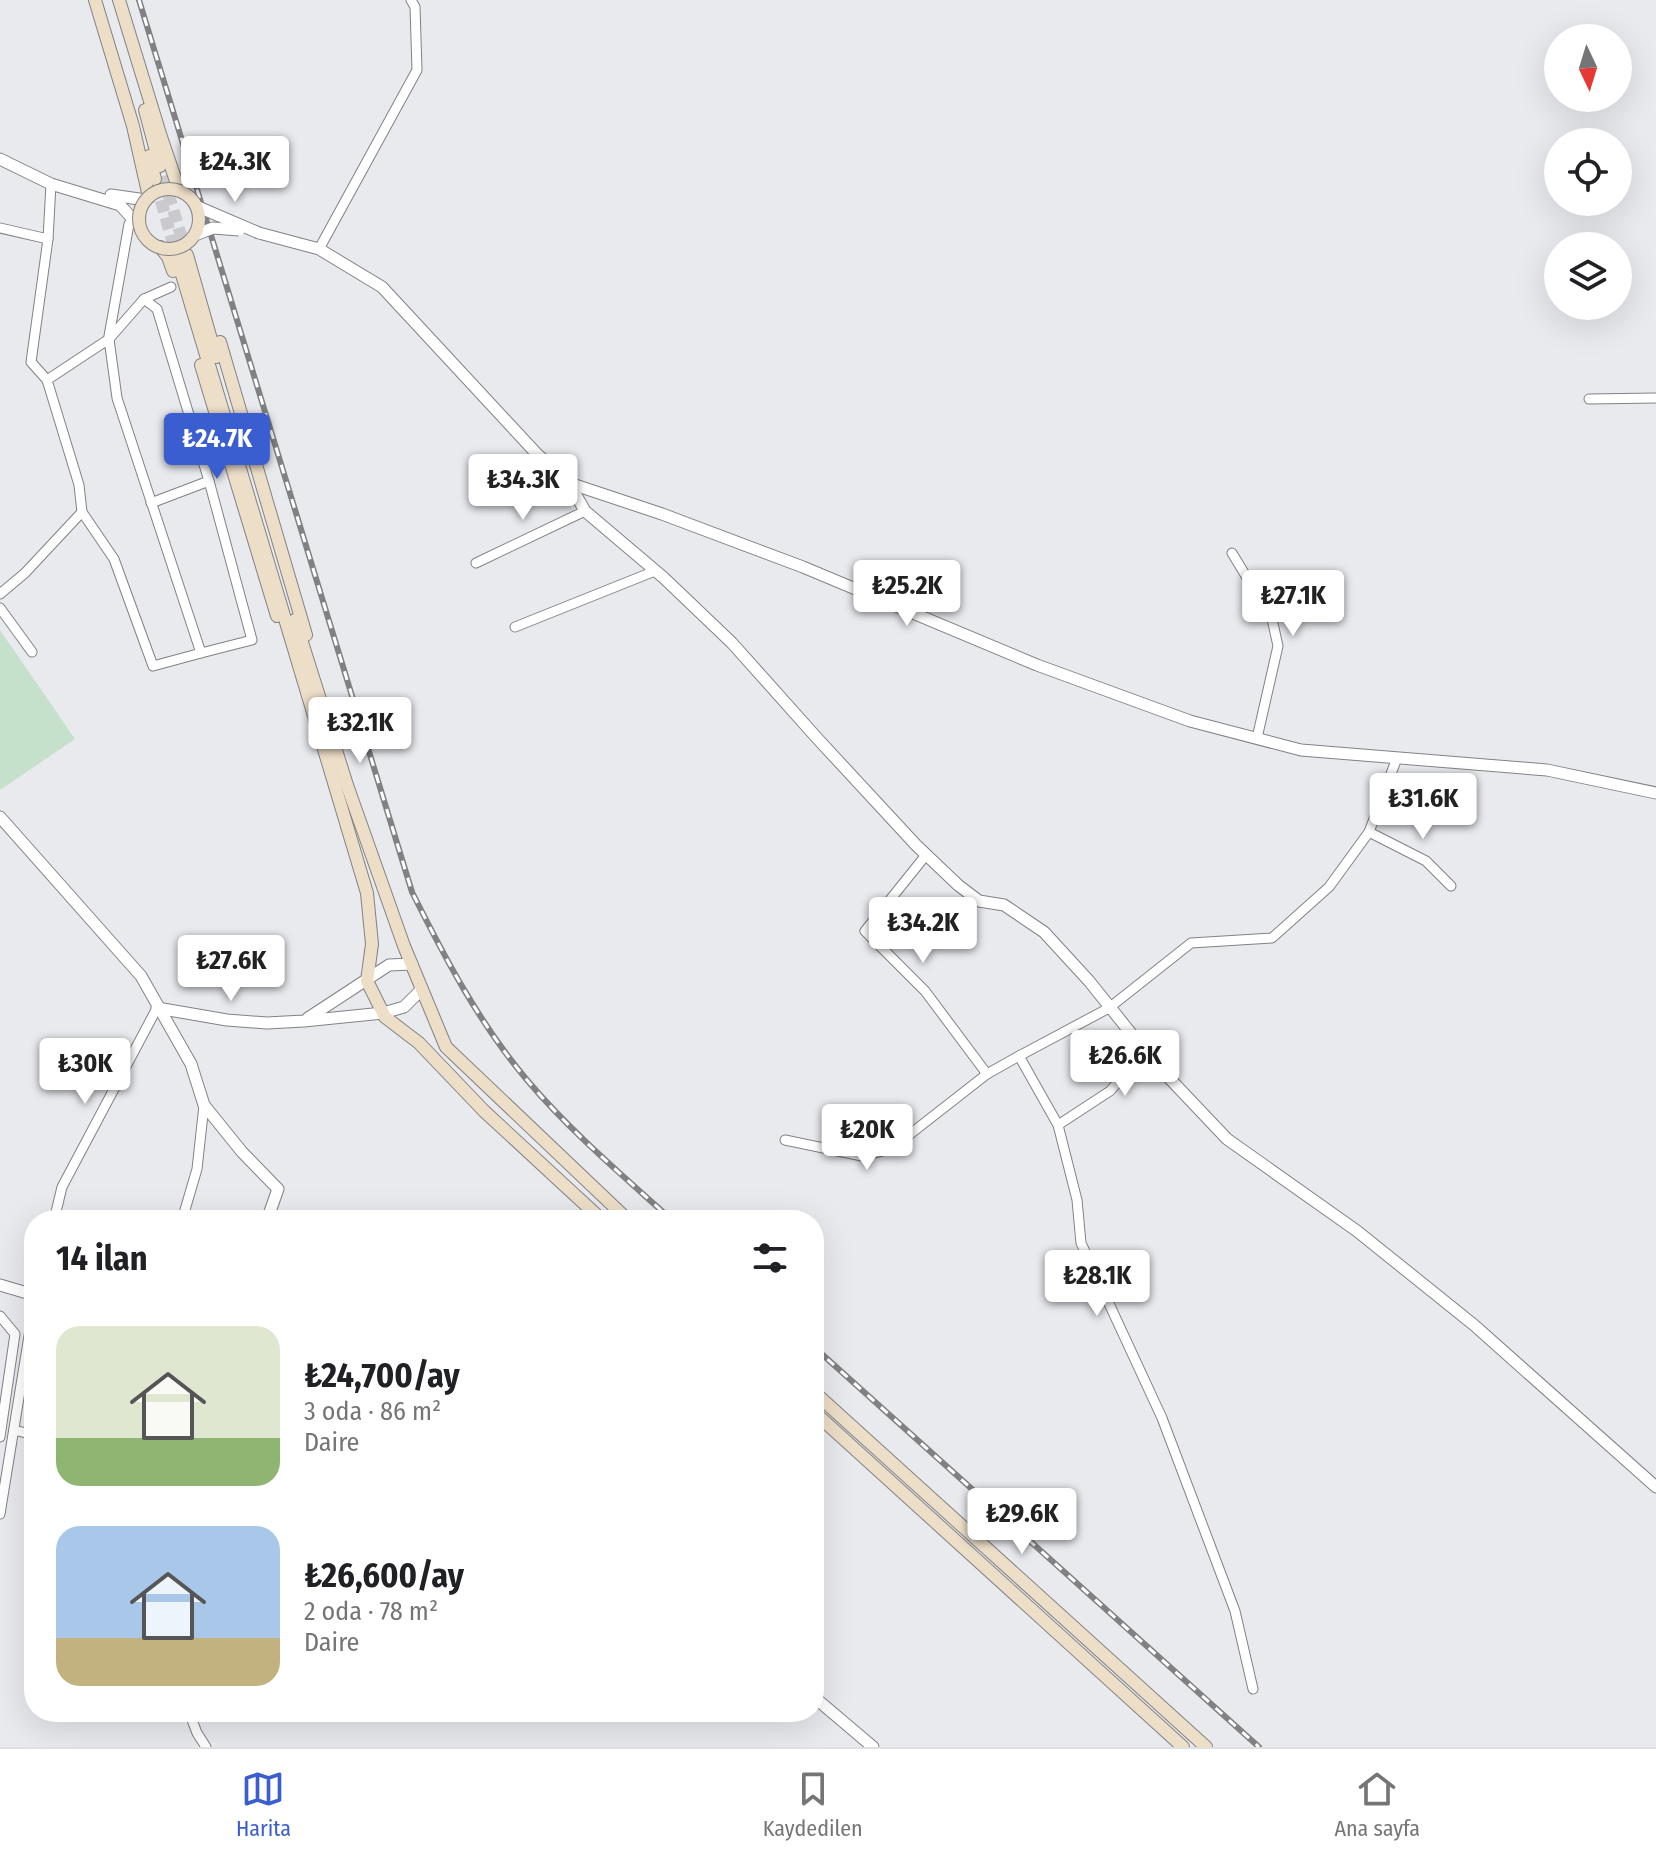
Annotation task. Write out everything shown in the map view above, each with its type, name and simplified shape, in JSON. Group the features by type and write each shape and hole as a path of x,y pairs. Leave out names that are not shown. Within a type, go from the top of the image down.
{"main road":[{"path":"98,0 133,126 147,199 135,226 168,257 173,282 282,635 305,668 412,964 446,1047 617,1210"},
{"path":"98,0 159,178 113,0"},
{"path":"119,0 176,181 196,206 199,215 194,236 200,277 305,626 305,668"},
{"path":"147,199 163,190 182,192"},
{"path":"160,247 180,247 194,236"},
{"path":"182,257 268,535 367,893 372,944 367,981 385,1017 419,1043 484,1111 591,1210"},
{"path":"824,1401 1206,1747"},
{"path":"824,1421 1183,1747"}],"street":[{"path":"319,249 417,70 415,7 411,0"},
{"path":"0,159 51,184 120,198 147,199"},
{"path":"0,159 120,205 135,226 109,339 117,398 201,653"},
{"path":"51,184 48,239 31,362 47,380 79,485 82,512 114,559 153,666 252,640 209,481 157,309 144,299"},
{"path":"196,206 259,233 319,249 382,287 536,453 569,483 585,511 732,643 926,855 979,901 1004,905 1044,932 1089,981 1129,1032 1227,1139 1357,1231 1474,1325 1656,1487"},
{"path":"0,228 48,239"},
{"path":"194,236 213,228 259,233"},
{"path":"47,380 109,339 144,299 173,282"},
{"path":"1589,399 1656,398"},
{"path":"151,503 209,481"},
{"path":"569,483 803,567 1037,665 1190,721 1301,750 1547,770 1656,793"},
{"path":"476,563 585,511"},
{"path":"0,594 25,573 82,512"},
{"path":"1232,553 1272,619 1278,646 1257,738"},
{"path":"515,627 655,571"},
{"path":"0,608 32,652"},
{"path":"785,1140 862,1156 891,1149 987,1074 1109,1008 1191,943 1272,938 1329,887 1369,832 1397,758"},
{"path":"0,817 141,976 191,1064 204,1105 242,1152 278,1189 271,1210"},
{"path":"1369,832 1426,861 1451,886"},
{"path":"926,855 865,931 925,991 987,1074"},
{"path":"304,1021 389,965 412,964"},
{"path":"157,1008 227,1020 267,1023 304,1021 383,1013 404,1007 422,989"},
{"path":"56,1210 62,1187 157,1008"},
{"path":"1058,1125 1110,1091 1124,1075 1129,1032"},
{"path":"1019,1056 1058,1125 1077,1200 1081,1243 1162,1418 1235,1611 1253,1689"},
{"path":"185,1210 197,1169 204,1105"},
{"path":"0,1285 24,1292"},
{"path":"0,1316 15,1334 0,1437"},
{"path":"0,1514 24,1368"},
{"path":"14,1430 24,1432"},
{"path":"824,1705 873,1747"},
{"path":"193,1722 206,1747"}],"green space":[{"path":"0,630 75,739 0,790"}],"tunnel":[{"path":"163,176 187,255"},
{"path":"156,183 177,258"}],"railway":[{"path":"139,0 412,892 464,989 493,1036 527,1080 579,1135 661,1210"},
{"path":"824,1356 1259,1747"}]}
